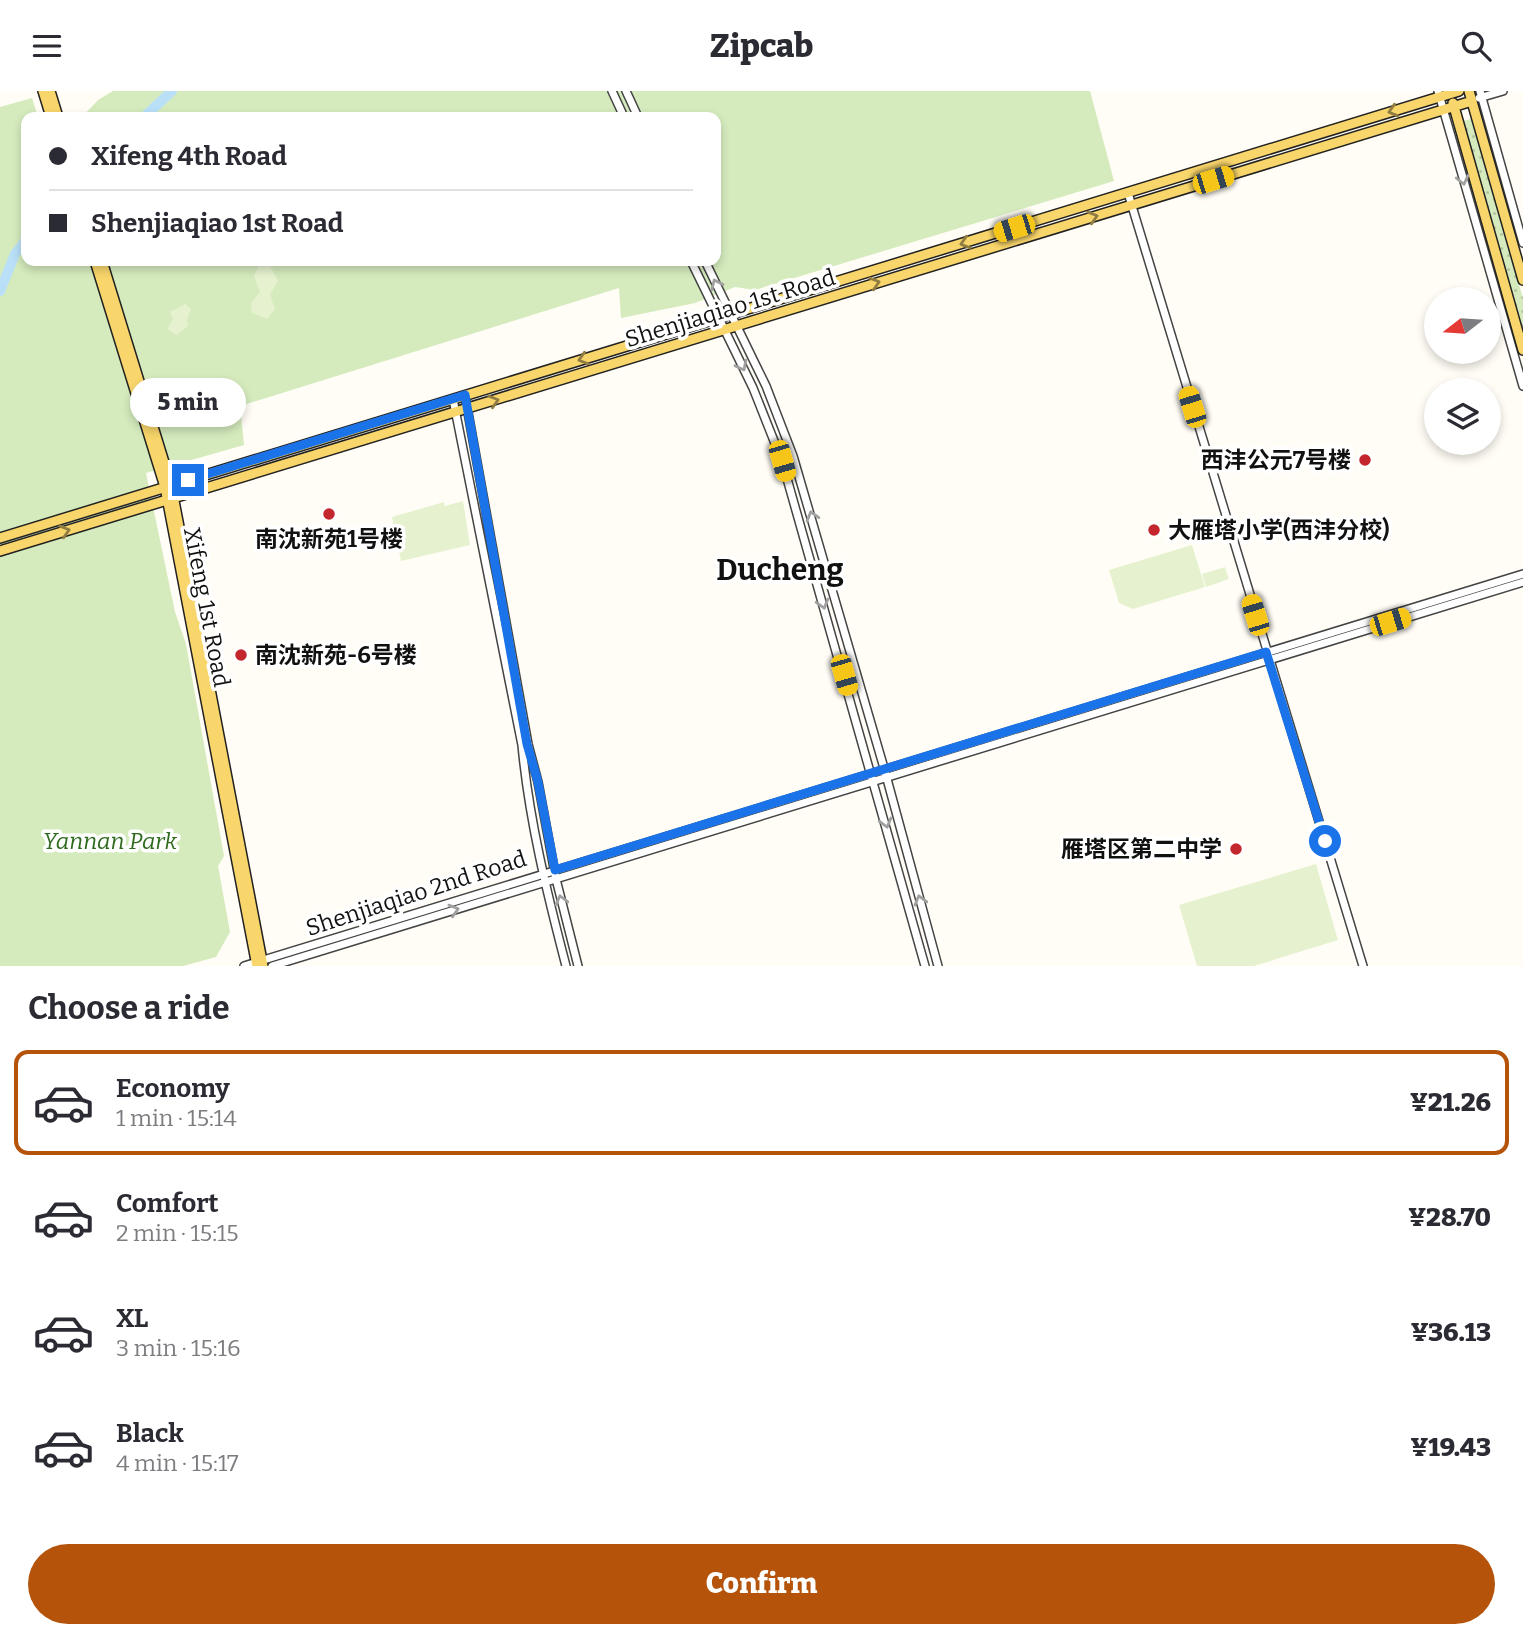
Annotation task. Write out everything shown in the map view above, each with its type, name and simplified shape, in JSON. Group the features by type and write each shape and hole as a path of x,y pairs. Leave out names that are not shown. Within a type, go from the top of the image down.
{"main road":[{"path":"43,91 49,112"},
{"path":"50,91 56,112"},
{"path":"1447,93 1454,106 1519,344"},
{"name":"Shenjiaqiao 1st Road","path":"0,538 1447,93"},
{"path":"1476,95 1523,280"},
{"name":"Shenjiaqiao 1st Road","path":"0,551 1131,206 1454,106 1476,95"},
{"name":"Xifeng 1st Road","path":"97,266 168,486"},
{"name":"Xifeng 1st Road","path":"103,266 168,486 259,964"}],"street":[{"path":"612,91 622,112"},
{"path":"626,91 636,112"},
{"path":"1503,91 1476,95 1523,243"},
{"path":"1447,93 1443,109 1519,344 1523,386"},
{"path":"1128,193 1363,966"},
{"path":"693,266 753,387 782,461 925,966"},
{"path":"707,266 766,386 793,456 938,966"},
{"path":"465,395 527,744 538,782 556,879 579,966"},
{"path":"453,399 471,499 482,534 515,705 525,784 542,873 566,966"},
{"name":"Shenjiaqiao 2nd Road","path":"244,966 259,964 542,873 872,772 885,773 1523,574"},
{"name":"Shenjiaqiao 2nd Road","path":"1268,655 1523,582"},
{"name":"Shenjiaqiao 2nd Road","path":"272,966 874,782 885,773"}],"green space":[{"name":"Yannan Park","path":"113,91 1090,91 1114,181 755,290 735,287 695,303 621,318 619,288 240,406 244,445 146,473 175,612 186,644 224,856 218,866 230,932 216,957 183,966 0,966 0,107 32,98 36,112 21,112 21,266 721,266 721,112 87,112 98,100"},
{"path":"1471,119 1523,298 1523,331 1463,121"},
{"path":"259,266 270,266 278,281 270,295 275,309 267,319 252,313 251,303 260,292 254,276"},
{"path":"185,304 191,309 188,326 177,335 167,329 173,319 170,312"},
{"path":"463,501 470,545 401,561 392,517 444,502 445,506"},
{"path":"1192,545 1205,587 1133,609 1119,603 1109,570"},
{"path":"1225,567 1229,579 1206,587 1202,574"},
{"path":"1316,864 1338,940 1254,966 1197,966 1179,905"}],"waterway":[{"path":"149,112 172,91"},
{"path":"0,291 15,254 21,246"}],"place":[{"name":"西沣公元7号楼","path":"1365,460"},
{"name":"南沈新苑1号楼","path":"329,514"},
{"name":"大雁塔小学(西沣分校)","path":"1154,530"},
{"name":"南沈新苑-6号楼","path":"241,655"},
{"name":"雁塔区第二中学","path":"1236,849"}],"district":[{"name":"Ducheng","path":"780,570"}],"route":[{"path":"188,480 465,395 527,744 538,782 555,870 1266,652 1325,841"}]}
